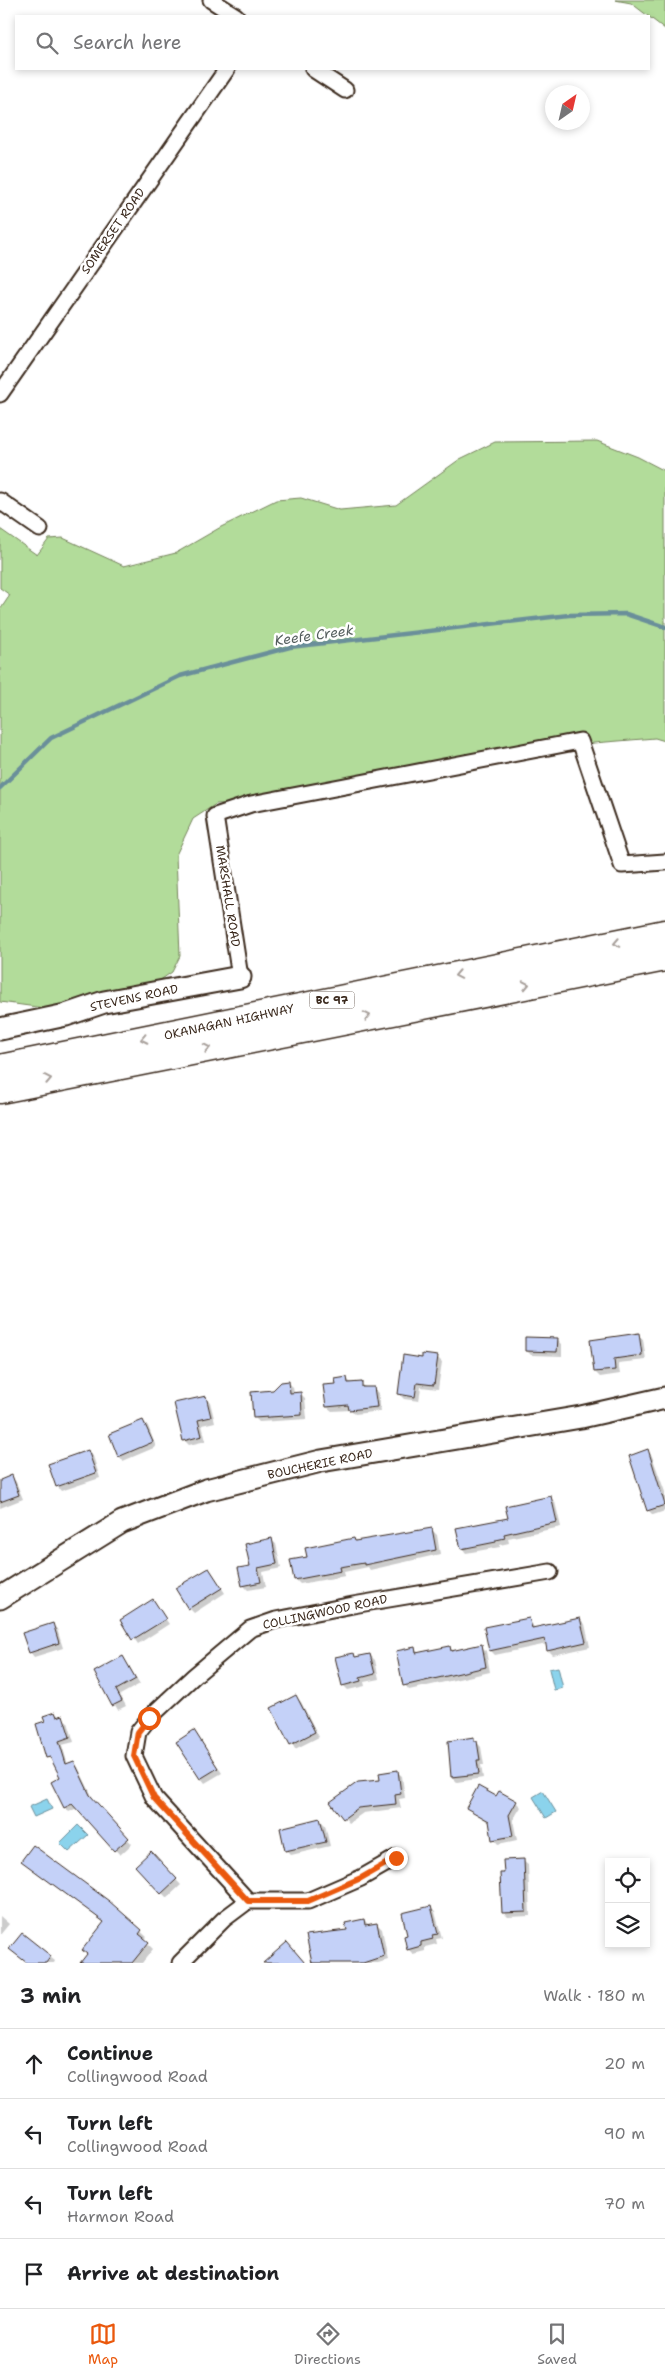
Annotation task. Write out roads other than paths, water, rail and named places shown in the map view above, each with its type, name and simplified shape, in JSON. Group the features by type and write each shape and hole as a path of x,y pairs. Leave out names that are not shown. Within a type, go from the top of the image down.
{"highway":[{"name":"OKANAGAN HIGHWAY","path":"0,1069 665,934"},
{"name":"OKANAGAN HIGHWAY","path":"0,1089 665,957"}],"main road":[{"name":"STEVENS ROAD","path":"0,1029 66,1015 104,1002 240,977"},
{"name":"BOUCHERIE ROAD","path":"0,1598 122,1522 206,1490 321,1461 581,1417 665,1398"}],"street":[{"path":"211,0 234,15"},
{"name":"SOMERSET ROAD","path":"0,394 226,70"},
{"path":"315,70 345,90"},
{"path":"0,501 40,529"},
{"name":"MARSHALL ROAD","path":"240,977 215,816 251,804 580,741 622,866 665,862"},
{"name":"COLLINGWOOD ROAD","path":"248,1901 154,1798 134,1756 138,1732 149,1718 194,1676 250,1629 276,1620 550,1572"},
{"path":"180,1963 224,1919 248,1901 308,1901 361,1878 396,1858"}],"water":[{"path":"558,1667 563,1688 554,1690 549,1669"},
{"path":"543,1791 556,1812 546,1818 533,1797"},
{"path":"47,1799 52,1809 34,1817 29,1807"},
{"path":"78,1825 88,1835 69,1852 60,1843"}],"waterway":[{"name":"Keefe Creek","path":"0,788 51,738 180,676 290,647 569,615 626,614 665,627"}]}
